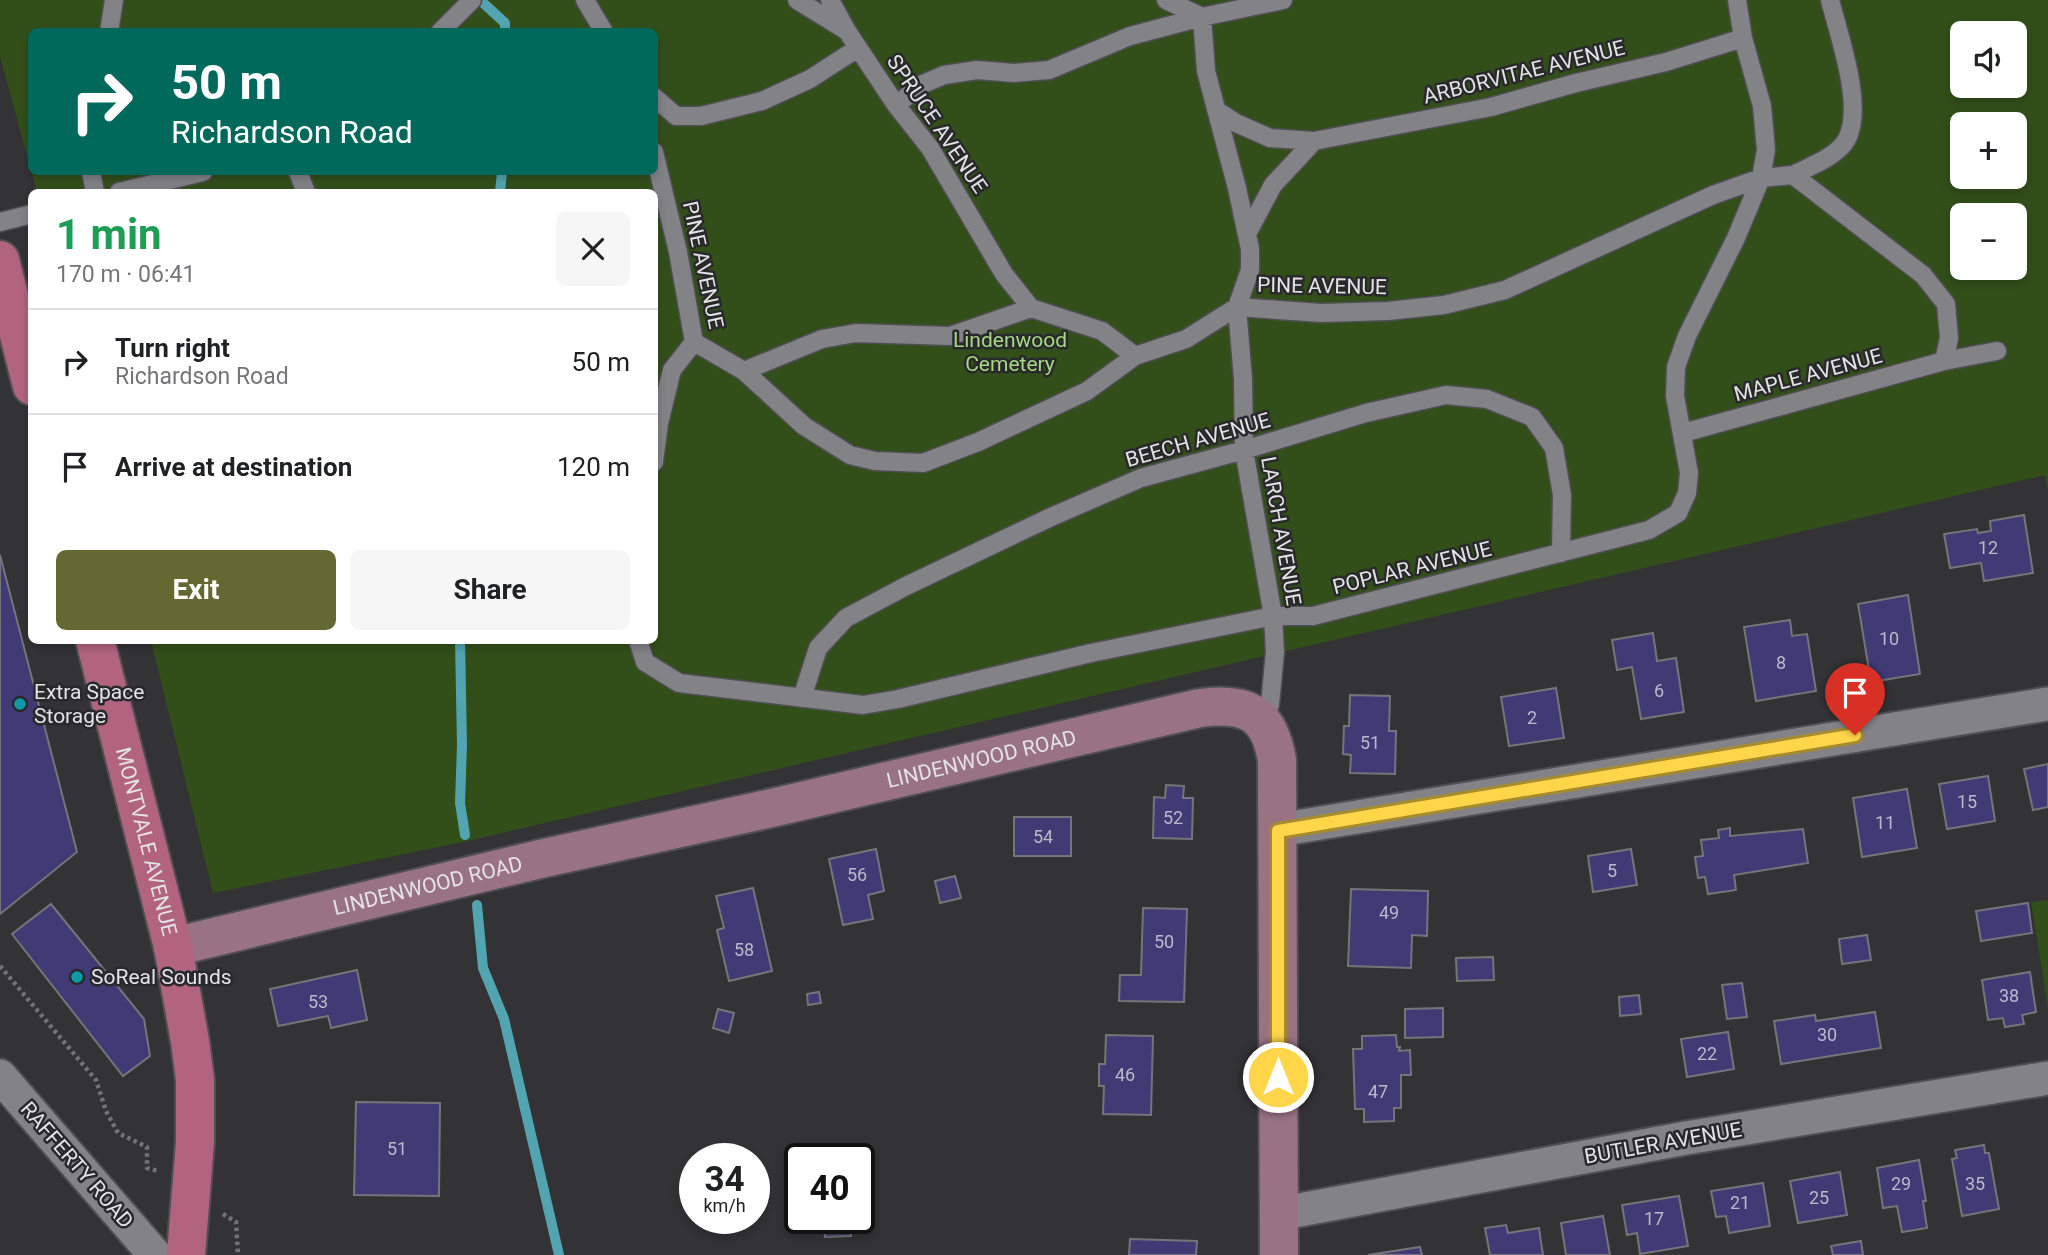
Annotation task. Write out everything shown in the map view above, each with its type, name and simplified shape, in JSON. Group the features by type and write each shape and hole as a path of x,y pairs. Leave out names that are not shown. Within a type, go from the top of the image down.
{"main road":[{"path":"0,260 28,370"},
{"name":"MONTVALE AVENUE","path":"96,644 184,999 195,1080 195,1142 186,1255"}],"street":[{"path":"1278,831 2048,704"},
{"name":"LINDENWOOD ROAD","path":"173,947 540,859 1200,708 1233,706 1248,710 1264,723"},
{"path":"1264,723 1272,737 1277,760 1279,1255"},
{"name":"RAFFERTY ROAD","path":"0,1076 155,1255"},
{"name":"BUTLER AVENUE","path":"1278,1214 1686,1138 2048,1078"}],"lane":[{"path":"110,28 114,0"},
{"path":"585,0 602,28"},
{"path":"797,0 846,31"},
{"name":"SPRUCE AVENUE","path":"830,0 846,31 896,105 930,148 1004,274 1031,308"},
{"path":"1166,0 1202,17"},
{"path":"1202,17 1227,0"},
{"path":"896,105 923,83 944,75 977,70 1014,73 1049,70 1130,36 1283,0"},
{"path":"1737,0 1762,106 1766,150 1761,178 1793,175 1829,157 1846,140 1852,118 1853,97 1830,0"},
{"path":"444,28 470,2"},
{"name":"LARCH AVENUE","path":"1202,17 1206,71 1248,232 1250,270 1237,307 1243,379 1244,450 1273,616 1274,663 1270,704 1264,723"},
{"name":"ARBORVITAE AVENUE","path":"1216,110 1236,123 1270,138 1314,141 1491,107 1666,62 1744,38"},
{"path":"658,100 676,116 701,117 762,101 810,79 858,48"},
{"path":"1248,232 1273,185 1314,141"},
{"name":"PINE AVENUE","path":"658,169 678,252 694,342 744,370 804,426 850,455 875,461 923,464 978,442 1087,391 1135,356 1186,338 1237,307 1321,313 1388,311 1444,305 1505,290 1713,195 1761,178"},
{"path":"132,189 190,175"},
{"path":"1793,175 1923,275 1946,304 1949,338 1944,361"},
{"name":"POPLAR AVENUE","path":"639,644 645,662 679,683 863,705 881,703 1091,653 1273,616 1313,617 1649,530 1678,513 1687,493 1689,473 1675,396 1676,367 1687,336 1736,238 1761,178"},
{"path":"0,222 28,215"},
{"path":"744,370 822,339 856,333 950,336 1031,308 1102,331 1135,356"},
{"path":"658,431 672,370 694,342"},
{"name":"MAPLE AVENUE","path":"1683,433 1944,361 1997,351"},
{"name":"BEECH AVENUE","path":"802,698 818,648 846,618 906,586 1051,517 1141,478 1366,413 1446,394 1487,399 1532,417 1554,448 1562,495 1561,554"}],"path":[{"path":"0,966 96,1080"}],"green space":[{"name":"Lindenwood Cemetery","path":"0,0 2048,0 2048,491 2045,475 463,842 213,893 152,644 658,644 658,189 36,189 32,175 658,175 658,28 28,28 28,159 0,57"},
{"path":"2048,900 2048,1008 2031,902"}],"building":[{"path":"2024,515 2033,573 1984,581 1981,563 1950,568 1944,534 1977,529 1978,533 1991,531 1990,521"},
{"name":"Extra Space Storage","path":"0,555 77,852 0,914"},
{"path":"1908,595 1920,674 1871,682 1858,604"},
{"path":"1790,620 1792,636 1807,634 1816,691 1756,701 1744,627"},
{"path":"1653,633 1657,661 1676,658 1684,712 1641,719 1632,667 1617,670 1612,640"},
{"path":"1556,688 1564,738 1509,746 1501,697"},
{"path":"1350,695 1390,696 1389,731 1396,731 1395,774 1350,773 1351,755 1343,754 1344,726 1349,726"},
{"path":"2048,764 2048,807 2033,810 2024,769"},
{"path":"1988,776 1995,821 1947,829 1939,784"},
{"path":"1166,785 1184,786 1183,798 1193,798 1192,839 1153,838 1154,797 1165,798"},
{"path":"1907,789 1917,848 1862,857 1853,798"},
{"path":"1014,817 1071,817 1071,856 1014,856"},
{"path":"1730,828 1730,836 1803,829 1808,863 1734,875 1736,890 1708,894 1705,877 1698,878 1695,857 1703,856 1701,840 1719,838 1718,830"},
{"path":"876,849 884,891 868,895 873,919 843,925 829,859"},
{"path":"1631,849 1637,885 1593,892 1588,856"},
{"path":"955,876 961,898 940,903 935,881"},
{"path":"753,888 772,971 729,981 717,930 724,928 716,896"},
{"path":"1351,889 1428,891 1427,936 1412,935 1411,968 1348,966"},
{"path":"2028,903 2032,933 1981,941 1976,911"},
{"name":"SoReal Sounds","path":"51,904 144,1019 150,1056 123,1076 12,934"},
{"path":"1143,908 1187,909 1184,1002 1119,1001 1120,975 1141,975"},
{"path":"1867,935 1871,960 1842,964 1839,939"},
{"path":"1493,957 1494,980 1457,981 1456,958"},
{"path":"357,970 367,1020 331,1028 328,1016 278,1026 270,989"},
{"path":"2030,972 2036,1012 2022,1015 2024,1024 2005,1027 2003,1018 1988,1020 1982,980"},
{"path":"1742,983 1747,1017 1727,1019 1722,985"},
{"path":"819,992 821,1003 808,1005 807,994"},
{"path":"1639,995 1641,1014 1620,1016 1619,997"},
{"path":"1443,1008 1443,1037 1405,1038 1405,1009"},
{"path":"718,1009 734,1013 729,1033 713,1028"},
{"path":"1875,1012 1881,1048 1781,1064 1774,1021 1815,1015 1816,1021"},
{"path":"1728,1032 1734,1069 1687,1077 1681,1039"},
{"path":"1106,1035 1153,1036 1151,1115 1103,1114 1104,1086 1099,1086 1099,1064 1105,1064"},
{"path":"1396,1035 1399,1051 1410,1050 1411,1075 1401,1075 1401,1108 1394,1108 1394,1121 1364,1122 1364,1109 1355,1109 1353,1049 1362,1049 1362,1036"},
{"path":"356,1102 440,1103 439,1196 354,1195"},
{"path":"1984,1145 1985,1153 1989,1153 1999,1209 1962,1216 1952,1159 1957,1158 1955,1150"},
{"path":"1919,1160 1926,1201 1923,1201 1927,1228 1902,1232 1897,1206 1883,1208 1877,1168"},
{"path":"1840,1172 1847,1215 1798,1223 1790,1181"},
{"path":"1763,1183 1770,1226 1729,1233 1726,1216 1716,1217 1711,1191"},
{"path":"1679,1196 1688,1246 1640,1254 1637,1233 1627,1235 1622,1205"},
{"path":"1603,1216 1610,1255 1566,1255 1561,1223"},
{"path":"1506,1225 1508,1233 1539,1228 1543,1255 1490,1255 1485,1228"},
{"path":"825,1234 851,1234 851,1236 825,1237"},
{"path":"1130,1239 1197,1241 1196,1255 1129,1255"},
{"path":"1861,1241 1863,1255 1833,1255 1831,1246"},
{"path":"1420,1247 1422,1255 1368,1255"}],"waterway":[{"path":"480,0 505,23 505,28"},
{"path":"500,189 502,175"},
{"path":"460,644 460,803 465,835"},
{"path":"477,905 483,968 504,1019 559,1255"}],"place":[{"name":"Extra Space Storage","path":"20,704"},
{"name":"SoReal Sounds","path":"77,977"}],"route":[{"path":"1278,1077 1278,831 1855,735"}]}
